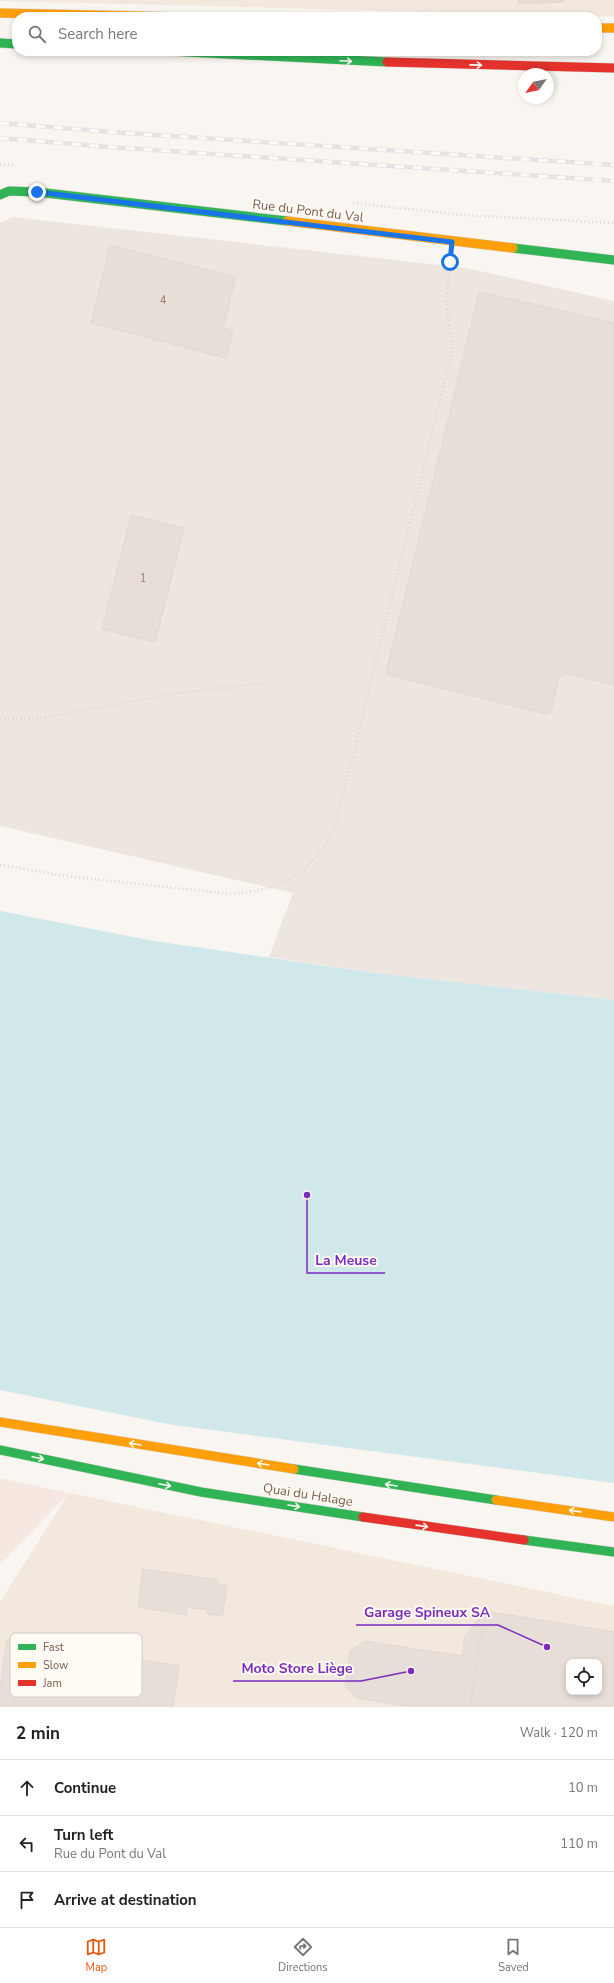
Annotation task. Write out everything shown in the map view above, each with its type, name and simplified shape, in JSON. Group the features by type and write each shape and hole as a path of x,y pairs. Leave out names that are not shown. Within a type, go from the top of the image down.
{"main road":[{"path":"0,13 12,13"},
{"path":"602,28 614,28"},
{"path":"0,43 12,44"},
{"path":"259,56 369,62 614,68"},
{"name":"Rue du Pont du Val","path":"0,194 9,191 37,192 614,260"},
{"name":"Quai du Halage","path":"0,1422 424,1490 614,1517"},
{"name":"Quai du Halage","path":"0,1450 201,1492 425,1527 614,1552"}],"path":[{"path":"0,865 66,876 231,894 254,892 291,878 316,859 334,828 343,796 453,347 446,301 455,223 464,215 614,224"},
{"path":"0,719 41,718 180,693 265,683"}],"shaded area":[{"path":"614,0 614,16 602,16 602,12 450,12 0,1"},
{"path":"13,217 466,268 614,301 614,1000 383,974 269,957 293,893 0,826 0,223"},
{"path":"0,1478 69,1493 0,1565"},
{"path":"69,1493 614,1606 614,1707 0,1707 0,1602"}],"water":[{"path":"0,911 154,941 383,974 614,1000 614,1483 167,1424 0,1390"}],"building":[{"path":"518,0 542,0 543,3 519,3"},
{"path":"542,0 563,0 563,2 543,3"},
{"path":"110,245 236,277 223,328 233,330 226,358 91,323"},
{"path":"482,292 614,323 614,685 565,673 559,677 551,712 547,714 388,675 386,672 479,293"},
{"path":"131,515 184,528 155,642 102,629"},
{"path":"143,1569 218,1580 218,1584 227,1586 222,1616 207,1614 207,1610 187,1607 186,1615 138,1607"},
{"path":"485,1611 614,1632 614,1707 470,1707"},
{"path":"485,1611 470,1707 413,1707 356,1698 345,1685 350,1651 365,1641 462,1656 465,1636"},
{"path":"7,1639 10,1639 10,1697 142,1697 142,1660 179,1666 173,1707 0,1707 0,1686"}],"railway":[{"path":"0,123 111,132 614,165"},
{"path":"0,138 109,147 614,181"}],"traffic: fast":[{"path":"0,43 12,44"},
{"path":"268,56 387,62"},
{"path":"0,195 9,191 37,192 287,221"},
{"path":"513,248 614,260"},
{"path":"0,1450 201,1492 363,1517"},
{"path":"294,1469 496,1500"},
{"path":"524,1540 614,1552"}],"traffic: slow":[{"path":"0,13 12,13"},
{"path":"602,28 614,28"},
{"path":"287,221 513,248"},
{"path":"0,1422 294,1469"},
{"path":"496,1500 614,1517"}],"traffic: jam":[{"path":"387,62 614,68"},
{"path":"363,1517 524,1540"}],"place":[{"name":"La Meuse","path":"307,1195"},
{"name":"Garage Spineux SA","path":"547,1647"},
{"name":"Moto Store Liège","path":"411,1671"}],"route":[{"path":"37,192 452,242 450,262"}]}
